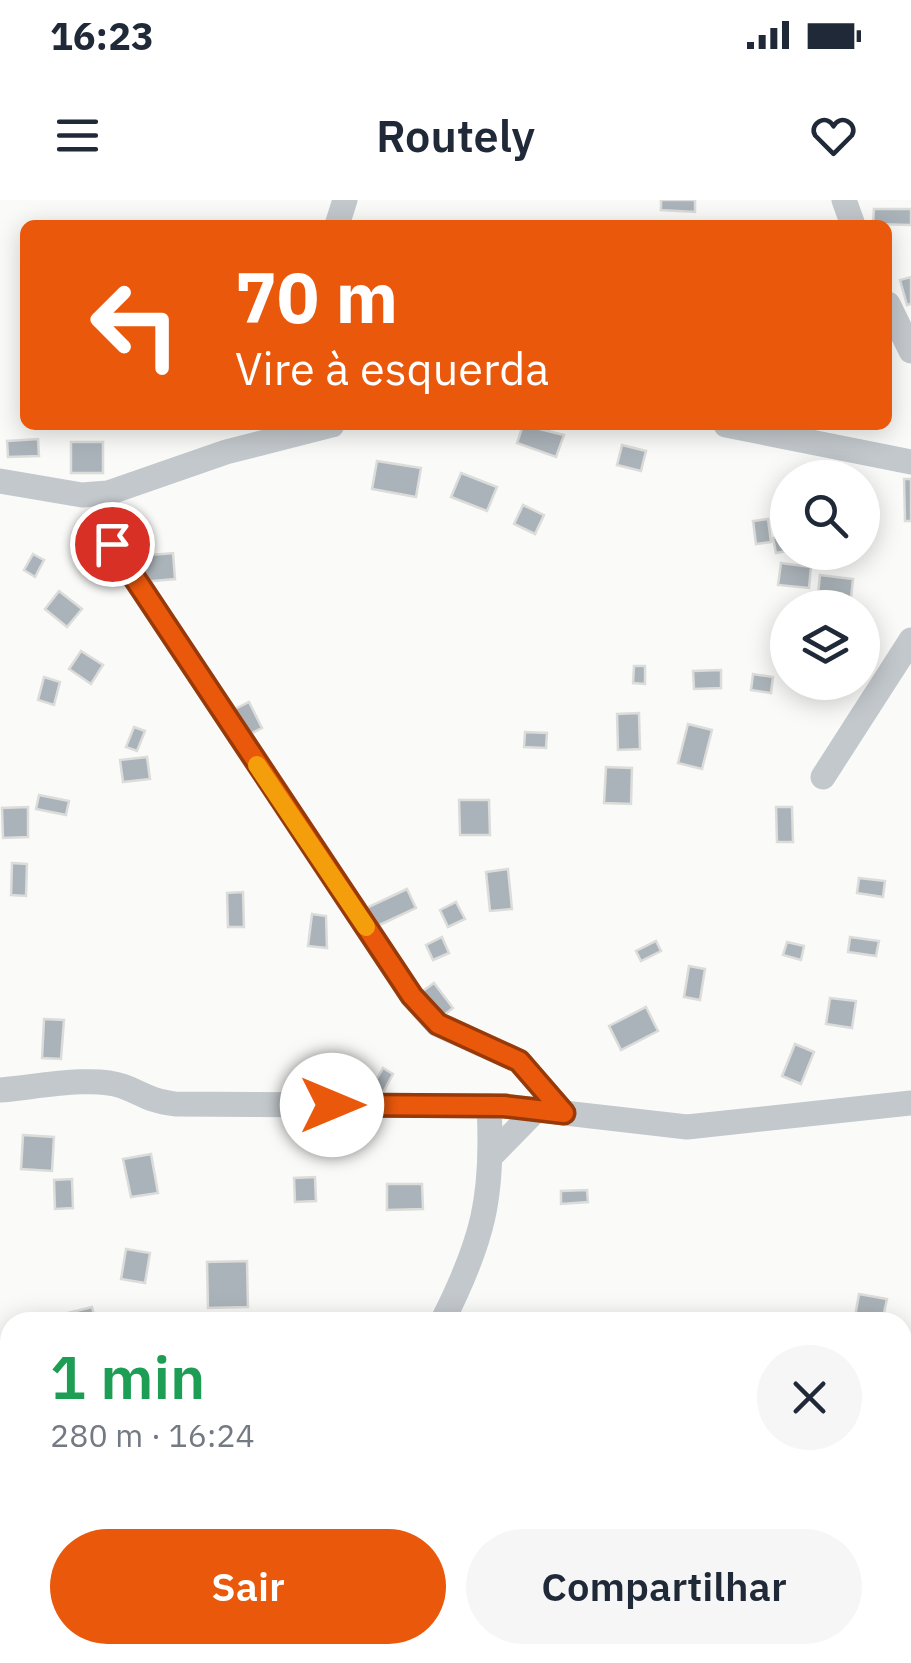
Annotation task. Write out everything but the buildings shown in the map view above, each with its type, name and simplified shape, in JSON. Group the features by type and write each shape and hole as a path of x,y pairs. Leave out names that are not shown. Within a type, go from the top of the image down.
{"street":[{"path":"892,312 911,351"},
{"path":"0,482 82,495 108,492 249,436 294,430"},
{"path":"751,430 911,462"},
{"path":"108,492 106,519 112,544 412,996 438,1024 519,1061 564,1113"},
{"path":"822,777 911,640"},
{"path":"0,1090 92,1083 121,1085 145,1100 174,1104 488,1106 687,1127 911,1103"},
{"path":"446,1312 484,1224 492,1154 488,1106"},
{"path":"492,1154 536,1110"}],"slow traffic":[{"path":"257,765 366,927"}],"route":[{"path":"112,544 412,996 438,1024 519,1061 564,1113 504,1106 332,1105"}]}
